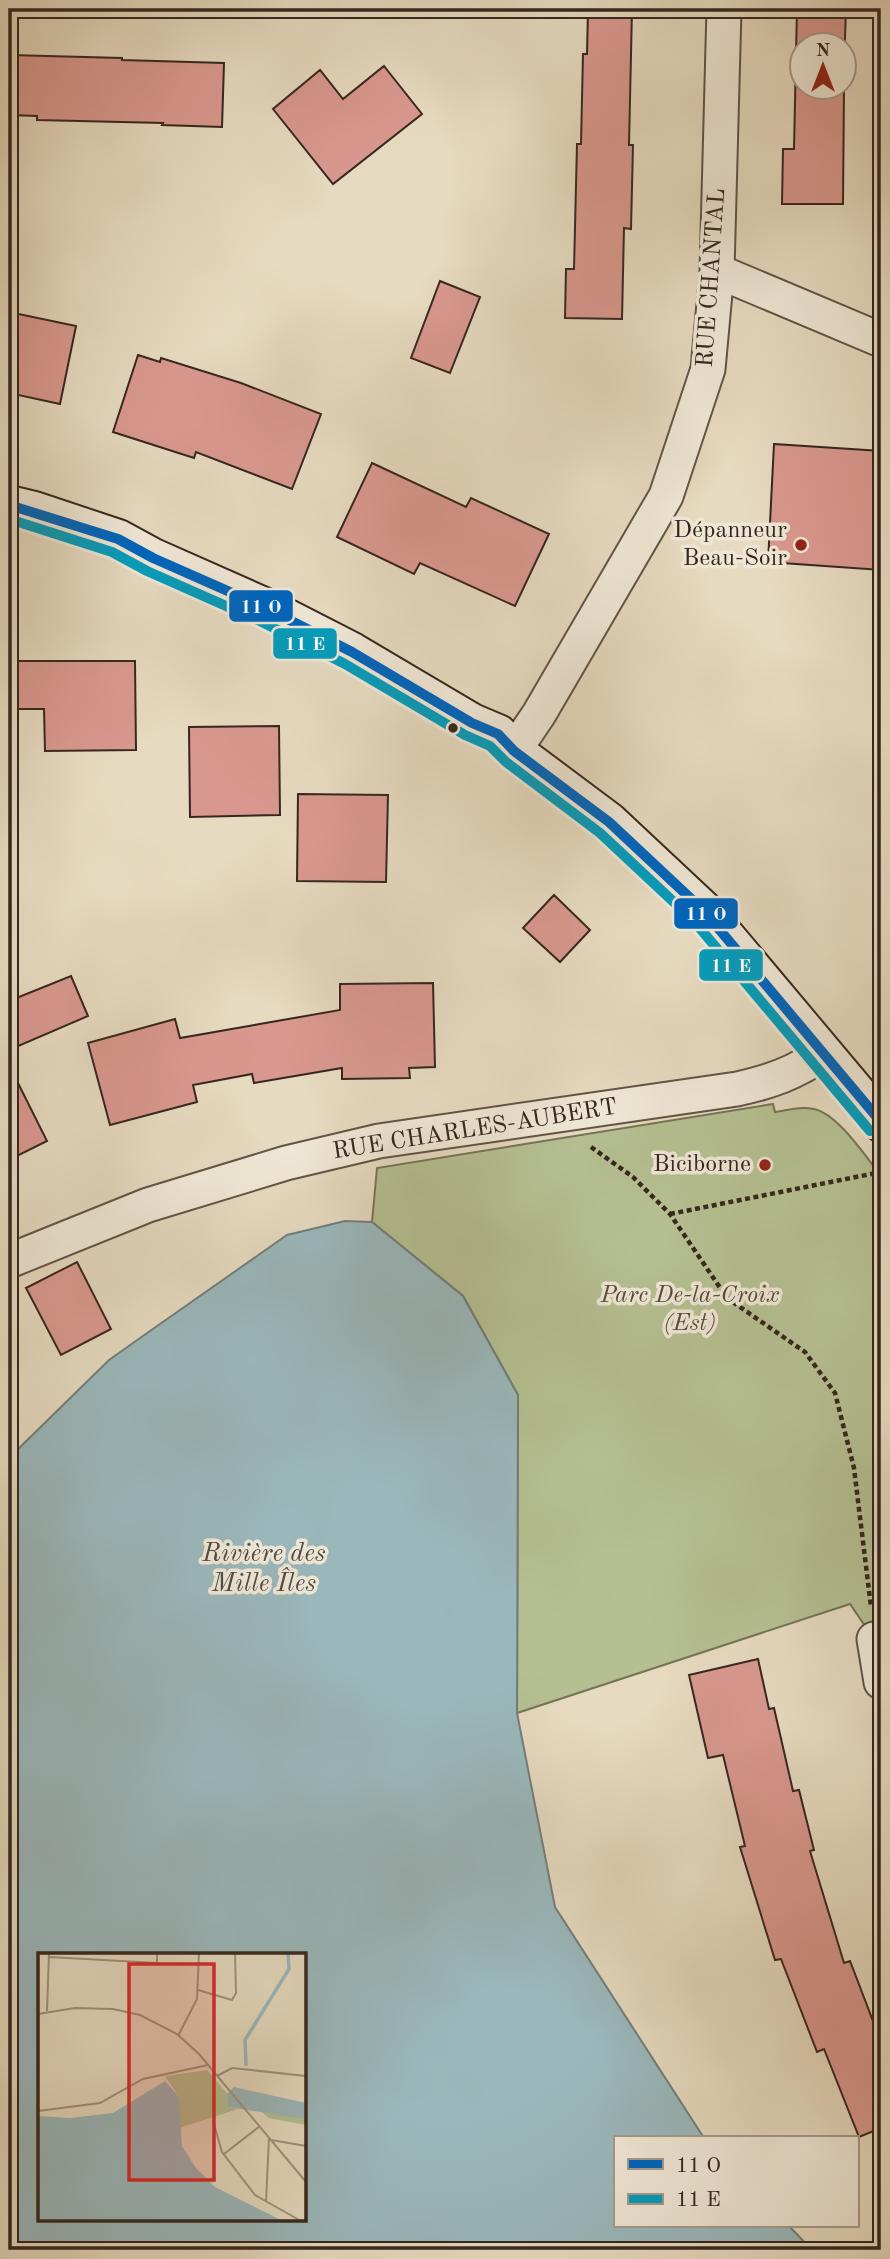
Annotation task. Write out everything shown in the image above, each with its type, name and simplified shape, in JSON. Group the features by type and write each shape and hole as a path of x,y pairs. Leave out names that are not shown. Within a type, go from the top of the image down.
{"main road":[{"path":"9,505 118,539 153,558 266,608 352,652 472,723 498,734 514,751 608,822 704,910 881,1122"}],"street":[{"name":"RUE CHANTAL","path":"514,751 539,714 666,496 708,369 717,271 723,9"},
{"path":"717,271 881,340"},
{"name":"RUE CHARLES-AUBERT","path":"9,1261 148,1205 286,1163 379,1141 748,1087 784,1076 823,1053"},
{"path":"874,1639 881,1682"}],"path":[{"path":"548,1117 633,1177 670,1214 727,1298 805,1352 835,1393 854,1468 874,1639"},
{"path":"670,1214 881,1172"}],"green space":[{"name":"Parc De-la-Croix (Est)","path":"773,1104 775,1112 814,1109 832,1119 851,1137 881,1176 881,1636 874,1639 850,1604 517,1713 518,1395 463,1296 372,1222 377,1168"}],"water":[{"name":"Rivière des Mille Îles","path":"345,1221 372,1222 463,1296 518,1395 517,1713 555,1907 703,2136 614,2136 614,2228 791,2228 812,2250 9,2250 9,1458 109,1360 287,1235"}],"building":[{"path":"588,9 632,9 629,145 633,145 631,229 624,228 622,319 565,318 566,269 574,269 577,144 581,144 583,54 587,54"},
{"path":"797,9 846,9 845,32 797,32"},
{"path":"9,55 224,63 222,127 37,120 37,116 9,115"},
{"path":"384,66 422,114 333,184 273,109 320,70 343,99"},
{"path":"795,102 844,102 843,204 782,204 783,149 794,149"},
{"path":"440,281 480,297 450,373 411,358"},
{"path":"9,312 76,326 60,404 9,393"},
{"path":"138,355 160,362 161,358 241,383 321,414 292,489 196,452 194,458 113,432"},
{"path":"774,444 881,451 881,570 768,562"},
{"path":"372,463 466,507 471,498 549,534 515,606 420,563 414,574 337,537"},
{"path":"9,661 135,661 136,750 45,751 44,709 9,709"},
{"path":"279,726 280,815 190,817 189,727"},
{"path":"298,794 388,795 386,882 297,881"},
{"path":"554,895 590,930 560,962 523,928"},
{"path":"71,976 88,1016 9,1050 9,1001"},
{"path":"433,983 435,1067 409,1068 410,1078 342,1079 342,1068 254,1083 252,1074 193,1085 197,1102 110,1125 88,1043 175,1019 180,1038 340,1010 340,984"},
{"path":"9,1065 47,1141 9,1160"},
{"path":"77,1262 111,1329 61,1355 26,1288"},
{"path":"758,1659 769,1709 774,1708 793,1791 799,1790 814,1850 810,1851 844,1963 850,1961 881,2042 881,2128 859,2137 824,2049 817,2052 781,1959 775,1960 740,1847 745,1846 723,1755 708,1758 689,1675"}],"transit line":[{"path":"9,505 118,539 153,558 266,608 352,652 472,723 498,734 514,751 609,822 703,910 881,1122"},
{"path":"9,519 112,552 147,571 260,621 345,664 465,735 490,746 506,762 600,833 693,920 870,1131"}],"place":[{"name":"Dépanneur Beau-Soir","path":"801,545"},
{"name":"Biciborne","path":"765,1165"}]}
